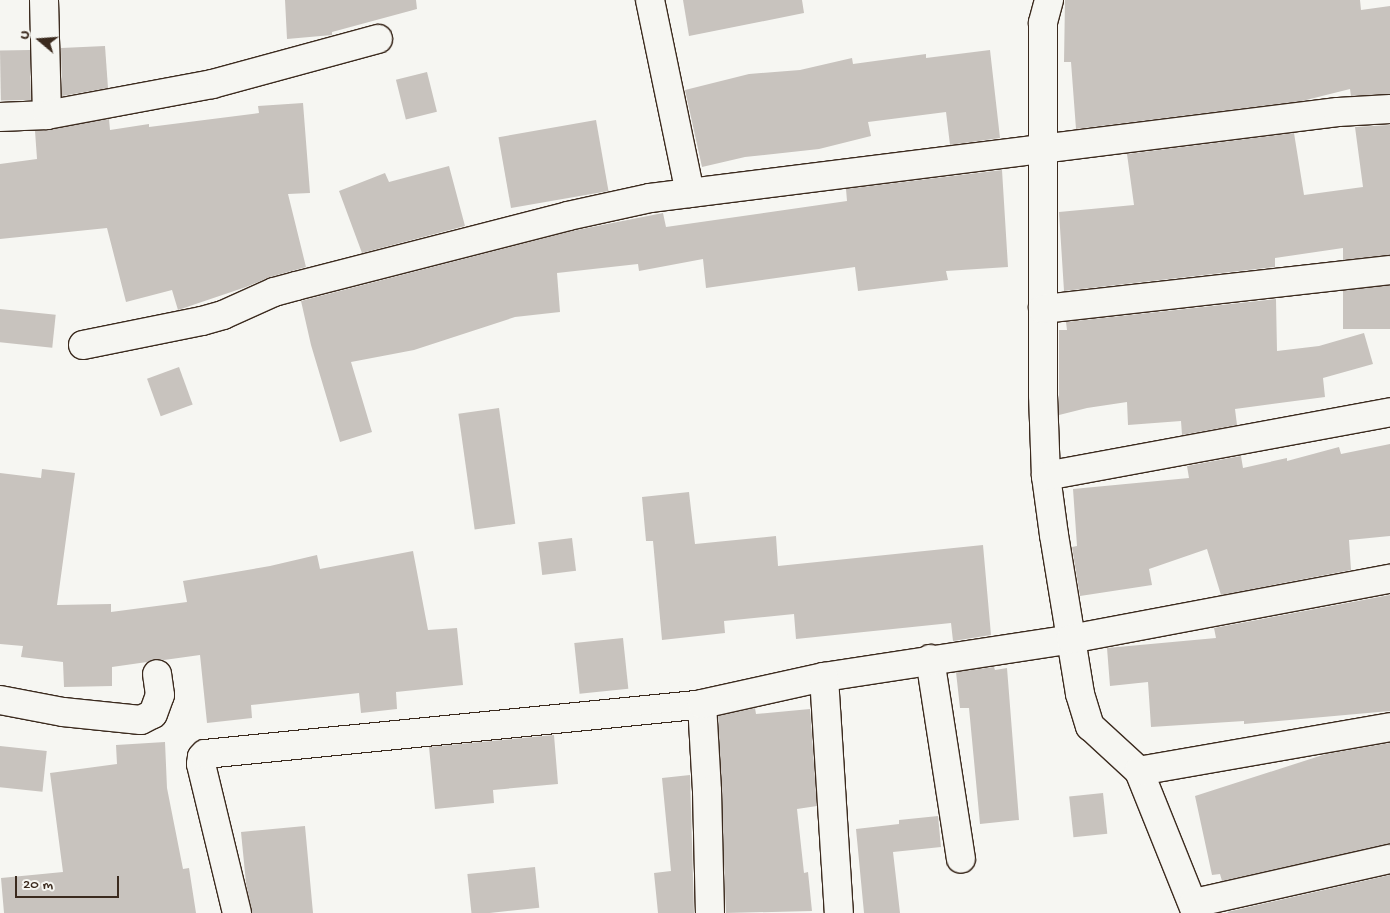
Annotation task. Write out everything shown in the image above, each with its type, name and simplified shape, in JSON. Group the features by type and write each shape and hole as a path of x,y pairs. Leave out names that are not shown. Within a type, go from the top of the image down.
{"street":[{"path":"44,0 47,114"},
{"path":"650,0 690,193"},
{"path":"1049,0 1043,23 1043,309 1046,476 1080,694 1090,726 1139,771 1195,908 1390,859"},
{"path":"0,117 47,114 212,84 378,39"},
{"path":"83,345 202,321 289,288 568,216 650,198 1338,112 1390,109"},
{"path":"1043,309 1390,270"},
{"path":"1046,476 1390,412"},
{"path":"237,913 201,764 202,757 205,754 702,704 824,677 930,659 1071,639 1390,579"},
{"path":"930,659 961,859"},
{"path":"0,700 63,712 141,720 154,714 160,695 157,674"},
{"path":"824,677 839,913"},
{"path":"702,704 707,791 710,913"},
{"path":"1139,771 1390,727"}],"building":[{"path":"285,0 416,0 417,9 332,32 332,35 287,39"},
{"path":"683,0 802,0 804,13 689,36"},
{"path":"1065,0 1360,0 1361,10 1390,6 1390,94 1351,96 1350,89 1302,101 1076,129 1071,62 1064,62"},
{"path":"105,46 108,88 62,96 61,48"},
{"path":"30,50 31,100 1,101 0,51"},
{"path":"990,50 1000,138 950,145 946,112 868,122 871,136 819,149 745,157 702,167 685,90 749,74 800,70 852,58 853,64 926,54 926,58"},
{"path":"427,72 437,112 406,120 396,80"},
{"path":"303,103 310,193 288,194 306,267 270,277 178,310 172,290 126,302 107,228 0,239 0,164 37,159 35,131 109,119 110,130 149,124 149,127 259,113 258,106"},
{"path":"596,120 609,191 511,208 499,137"},
{"path":"1390,125 1390,255 1343,260 1343,248 1275,258 1275,267 1064,291 1059,212 1134,205 1127,154 1294,133 1304,195 1363,187 1355,127"},
{"path":"449,166 465,226 362,253 339,191 385,173 389,182"},
{"path":"1002,170 1008,267 946,271 948,280 858,291 855,267 706,288 703,259 639,271 638,264 557,273 560,312 515,317 414,350 351,362 372,432 340,442 311,345 301,301 572,231 663,213 666,227 847,201 846,189"},
{"path":"1343,286 1390,286 1390,329 1343,329"},
{"path":"1276,299 1277,351 1319,346 1364,333 1373,364 1323,378 1325,397 1235,409 1237,425 1182,435 1181,421 1128,425 1127,402 1087,408 1059,415 1059,330 1067,330 1066,322"},
{"path":"0,309 56,315 52,348 0,342"},
{"path":"179,367 193,405 161,416 147,379"},
{"path":"499,408 515,524 475,530 458,414"},
{"path":"1390,444 1390,536 1349,540 1351,570 1221,595 1207,549 1149,569 1152,585 1080,596 1072,547 1077,546 1073,489 1189,478 1187,466 1241,456 1243,468 1287,458 1287,461 1339,447 1341,454"},
{"path":"42,469 75,473 57,605 111,604 111,612 187,602 183,581 270,566 317,555 320,569 413,551 428,630 457,628 463,685 396,692 397,709 361,713 359,693 251,705 252,718 207,723 200,655 164,660 155,659 112,667 112,686 64,687 63,662 21,657 23,646 0,644 0,473 41,478"},
{"path":"689,492 695,544 776,536 778,566 983,545 991,635 953,641 951,623 796,639 794,614 724,621 725,633 662,640 653,541 646,541 642,497"},
{"path":"572,538 576,571 542,575 538,542"},
{"path":"1390,595 1390,711 1244,724 1244,721 1151,727 1148,682 1110,686 1107,648 1216,638 1214,628"},
{"path":"623,638 628,689 580,694 574,643"},
{"path":"994,667 995,670 1007,668 1019,820 980,824 969,708 960,708 956,672"},
{"path":"755,708 756,714 810,709 817,806 797,809 804,873 808,872 812,911 726,913 718,716"},
{"path":"554,735 558,784 493,790 494,803 435,809 429,747"},
{"path":"165,742 167,788 183,869 189,868 196,913 4,913 1,878 63,872 50,773 117,764 116,745"},
{"path":"1390,743 1390,844 1222,881 1220,874 1212,875 1195,796 1326,754"},
{"path":"0,746 47,751 42,792 0,787"},
{"path":"690,775 694,913 658,913 654,873 671,871 662,778"},
{"path":"1103,793 1107,834 1073,837 1069,797"},
{"path":"938,816 941,847 893,852 900,913 864,913 856,829 899,824 899,820"},
{"path":"305,826 313,913 252,913 246,883 241,832"},
{"path":"535,867 539,908 471,913 467,874"},
{"path":"1390,875 1390,913 1227,912"}]}
